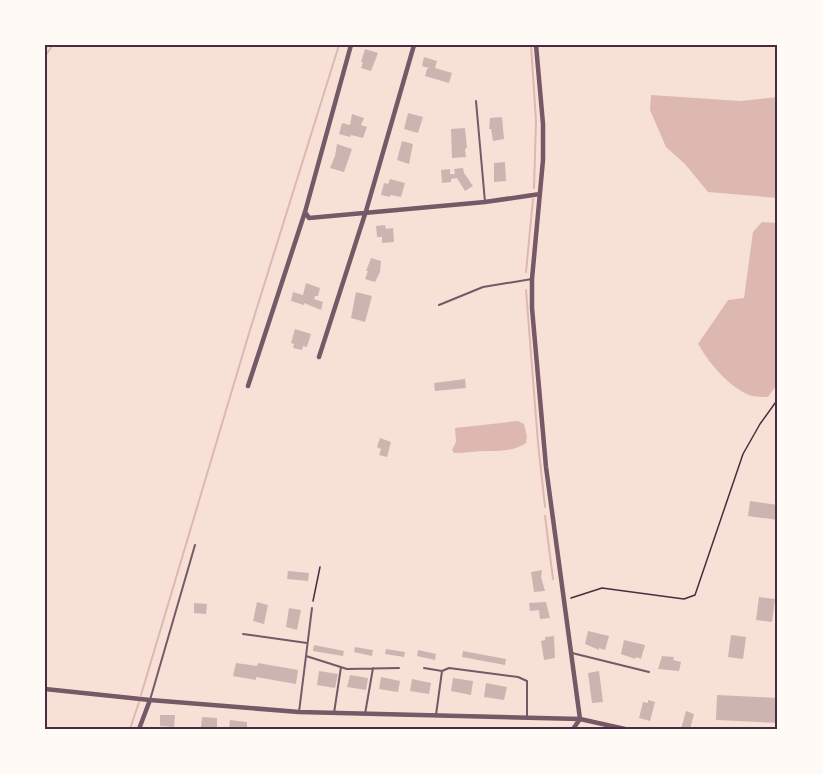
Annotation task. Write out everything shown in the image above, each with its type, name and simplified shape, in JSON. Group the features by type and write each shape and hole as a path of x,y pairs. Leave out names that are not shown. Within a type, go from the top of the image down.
{"street":[{"path":"248,386 305,212 351,45"},
{"path":"319,357 366,212 414,45"},
{"path":"536,45 543,124 532,308 546,468 580,719 573,729"},
{"path":"305,212 309,218 486,202 540,194"},
{"path":"45,689 298,712 580,719 625,729"},
{"path":"139,729 150,700"}],"lane":[{"path":"476,101 486,202"},
{"path":"439,305 483,286 532,279"},
{"path":"150,700 195,545"},
{"path":"298,712 312,608"},
{"path":"243,634 307,643"},
{"path":"572,653 649,672"},
{"path":"306,656 347,669 399,669"},
{"path":"334,713 341,667"},
{"path":"365,714 373,668"},
{"path":"424,668 442,671 449,668 518,677 527,681 527,716"},
{"path":"436,715 442,671"}],"path":[{"path":"564,600 602,588 684,599 695,595 743,454 778,399"},
{"path":"312,608 320,567"}],"shaded area":[{"path":"651,95 740,101 778,97 778,198 708,192 685,164 666,147 650,110"},
{"path":"762,222 778,223 778,383 768,397 751,396 734,386 713,366 698,344 728,300 744,298 753,232"},
{"path":"518,421 524,424 527,436 526,443 521,446 503,451 454,453 452,450 456,442 455,428"}],"building":[{"path":"365,49 378,53 371,71 361,68"},
{"path":"424,57 437,61 435,68 452,73 449,83 425,76 429,68 422,66"},
{"path":"408,113 423,117 418,133 404,129"},
{"path":"352,114 364,118 361,125 367,127 363,138 339,134 342,123 350,125"},
{"path":"502,117 504,139 493,141 491,129 489,129 490,118"},
{"path":"465,128 466,157 452,158 451,129"},
{"path":"402,141 413,144 409,164 397,160"},
{"path":"337,144 352,149 344,172 330,168"},
{"path":"505,162 506,181 494,182 494,163"},
{"path":"463,168 473,186 465,191 457,178 451,179 451,182 442,183 441,170 450,169 450,174 455,174 454,169"},
{"path":"390,179 405,183 401,197 381,195 384,183 388,184"},
{"path":"385,225 386,229 393,228 394,242 382,243 382,237 377,237 376,226"},
{"path":"371,258 381,261 380,272 375,282 365,279"},
{"path":"306,283 320,288 318,296 314,299 323,302 321,310 304,303 304,305 291,301 293,292 303,295"},
{"path":"356,292 372,296 365,322 351,318"},
{"path":"295,329 311,334 307,347 303,346 302,350 293,348 294,344 291,343"},
{"path":"465,379 466,388 435,391 434,383"},
{"path":"380,438 391,442 387,457 379,455 381,449 377,447"},
{"path":"750,501 778,505 778,520 748,516"},
{"path":"542,570 541,577 545,591 534,592 531,572"},
{"path":"288,571 309,573 308,581 287,579"},
{"path":"759,597 775,599 772,622 756,620"},
{"path":"257,602 268,605 264,624 253,621"},
{"path":"546,602 550,618 540,619 539,610 530,611 529,603"},
{"path":"194,603 207,604 206,614 194,613"},
{"path":"289,608 301,610 297,630 286,627"},
{"path":"588,631 609,636 605,650 585,644"},
{"path":"731,635 746,637 743,659 728,657"},
{"path":"554,636 555,658 544,660 541,641 545,640 545,637"},
{"path":"624,640 645,645 641,659 621,654"},
{"path":"314,645 344,651 343,656 313,651"},
{"path":"355,647 373,650 372,656 354,652"},
{"path":"386,649 405,652 404,657 385,654"},
{"path":"418,650 436,654 435,660 417,656"},
{"path":"463,651 506,659 505,665 462,657"},
{"path":"662,656 674,657 673,660 681,662 679,671 658,669"},
{"path":"236,663 257,666 258,663 298,670 296,684 256,677 256,680 233,676"},
{"path":"319,671 338,674 335,688 317,685"},
{"path":"599,671 603,702 592,703 588,673"},
{"path":"350,675 368,678 366,690 347,687"},
{"path":"381,677 400,681 398,692 379,689"},
{"path":"453,678 473,681 471,695 451,691"},
{"path":"412,679 431,683 429,694 410,691"},
{"path":"486,683 507,687 504,700 484,697"},
{"path":"717,695 778,698 778,723 716,720"},
{"path":"648,700 655,702 650,721 639,718 643,702 648,703"},
{"path":"686,711 694,714 690,729 681,729"},
{"path":"160,715 175,715 174,727 160,726"},
{"path":"202,717 217,718 217,729 201,727"},
{"path":"230,720 247,722 247,729 229,729"}],"waterway":[{"path":"45,56 53,45"},
{"path":"141,695 250,330 339,45"},
{"path":"531,45 536,121 534,188"},
{"path":"526,272 533,199"},
{"path":"526,290 545,507"},
{"path":"545,516 553,579"},
{"path":"130,729 139,702"}]}
